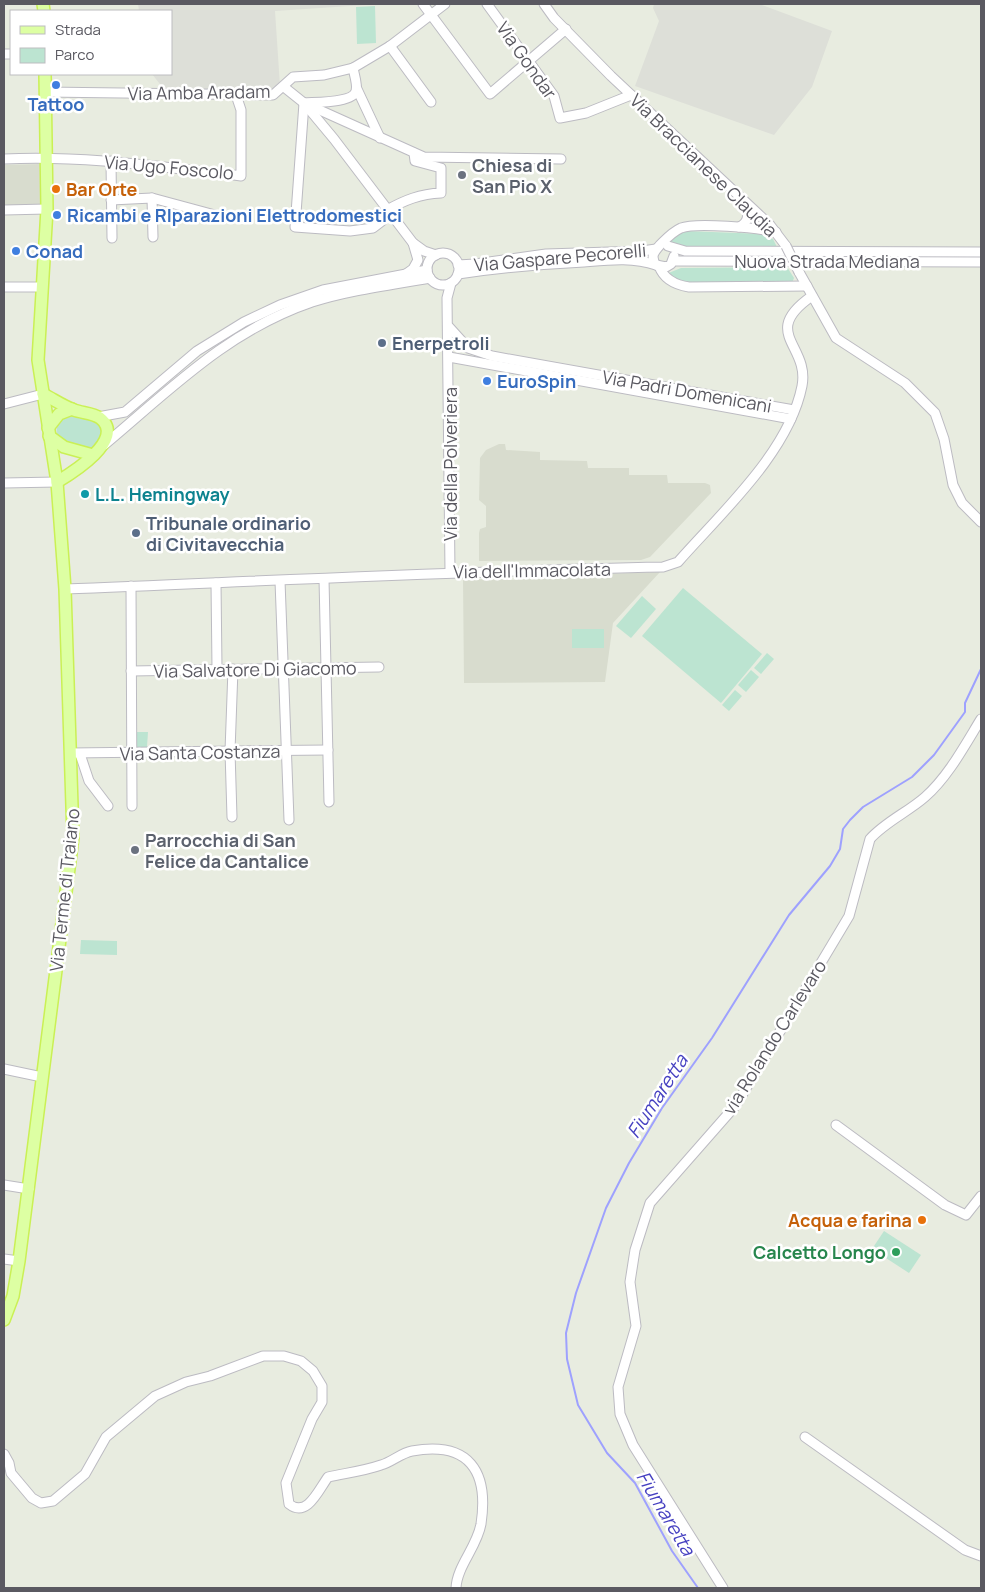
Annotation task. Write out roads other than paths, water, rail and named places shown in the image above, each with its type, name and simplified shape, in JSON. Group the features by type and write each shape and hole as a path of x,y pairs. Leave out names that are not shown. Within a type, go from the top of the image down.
{"main road":[{"path":"45,75 47,209 38,360 43,394 72,409 98,417 106,428 107,435 104,445 57,482"},
{"name":"Via Terme di Traiano","path":"4,1320 13,1296 20,1261 73,837 76,753 65,589 57,482 43,394"},
{"path":"72,409 59,414 49,432 64,448 93,455"},
{"name":"Via Terme di Traiano","path":"4,1309 13,1296"}],"street":[{"path":"423,4 490,94 566,29"},
{"name":"Via Amba Aradam","path":"45,92 273,95 293,77 333,73 353,68 390,46 445,4"},
{"name":"Via Gondar","path":"487,4 557,100 560,118 586,113 631,95"},
{"name":"Via Braccianese Claudia","path":"544,4 631,95 777,232 836,338 905,383 935,413 944,438 953,484 962,503 981,522"},
{"path":"390,46 432,102"},
{"path":"353,68 357,89 380,138"},
{"path":"284,86 304,103 334,139 413,243 424,251 439,284"},
{"path":"304,103 348,99 356,93 357,89"},
{"name":"Via Ugo Foscolo","path":"4,159 46,157 111,161 242,176 242,110 236,95"},
{"path":"304,103 424,157 561,159"},
{"path":"304,103 295,227 350,231 373,228 388,212 405,200 425,194 441,193 440,168 415,161 414,153"},
{"path":"111,161 112,238"},
{"path":"111,200 152,198 215,215"},
{"path":"152,198 153,237"},
{"path":"739,227 745,225 748,218 746,203"},
{"path":"4,210 47,209"},
{"path":"777,232 739,227 686,227 670,235 653,255 664,276 677,286 807,286"},
{"path":"402,276 417,265 418,255 413,243"},
{"path":"658,266 666,267 673,262 673,251 661,247"},
{"name":"Nuova Strada Mediana","path":"661,247 685,251 981,252"},
{"name":"Via Gaspare Pecorelli","path":"458,269 475,264 546,254 642,252 661,247"},
{"name":"Via Gaspare Pecorelli","path":"431,266 449,254 458,269"},
{"name":"Via Gaspare Pecorelli","path":"458,269 616,260 644,261 658,266"},
{"name":"Nuova Strada Mediana","path":"673,262 981,262"},
{"path":"98,417 125,412 197,352 244,322 280,305 323,290 372,279 402,276 431,266"},
{"path":"104,445 188,372 236,338 269,320 313,302 431,266"},
{"name":"Via Gaspare Pecorelli","path":"439,284 452,283 458,269"},
{"name":"Via della Polveriera","path":"450,572 449,327 447,298 452,283"},
{"name":"Via della Polveriera","path":"439,284 447,298"},
{"path":"4,287 42,287"},
{"name":"Via dell'Immacolata","path":"65,589 216,584 450,572 664,566 678,562 766,462 782,439 803,384 800,361 791,344 786,327 790,316 812,296"},
{"name":"Via Padri Domenicani","path":"449,327 463,344 478,352 492,356 793,414"},
{"path":"449,353 463,344 465,350 460,358"},
{"name":"Via Padri Domenicani","path":"449,353 460,358 793,414"},
{"path":"4,404 43,394"},
{"path":"4,483 57,482"},
{"path":"324,579 329,802"},
{"path":"280,581 289,820"},
{"path":"216,584 217,668"},
{"path":"130,586 132,806"},
{"name":"Via Salvatore Di Giacomo","path":"131,670 379,667"},
{"path":"232,817 230,752 233,668"},
{"name":"via Rolando Carlevaro","path":"723,1588 633,1445 620,1414 618,1386 636,1326 630,1282 635,1250 650,1203 736,1105 849,916 870,839 877,831 926,796 942,779 981,719"},
{"name":"Via Santa Costanza","path":"76,753 328,750"},
{"name":"Via Terme di Traiano","path":"76,753 89,781 108,806"},
{"path":"4,1069 42,1077"},
{"path":"836,1125 960,1214 966,1215 981,1196"},
{"path":"4,1185 28,1188"},
{"path":"4,1259 20,1261"},
{"path":"4,1454 9,1463 11,1473 32,1498 41,1503 53,1501 85,1474 106,1437 155,1396 186,1382 210,1376 263,1356 284,1356 301,1361 313,1370 322,1386 322,1402 312,1419 286,1483 289,1504 295,1509 302,1510 308,1505 328,1478 382,1465 410,1451 437,1449 452,1451 475,1467 480,1480 482,1507 481,1524 476,1542 466,1560 456,1588"},
{"path":"806,1437 965,1550 981,1556"}],"waterway":[{"name":"Fiumaretta","path":"698,1588 672,1551 635,1483 607,1453 578,1405 567,1359 566,1333 576,1293 606,1208 629,1163 662,1108 712,1038 789,915 830,866 840,849 843,829 863,807 912,777 934,755 965,712 965,703 981,669"}],"place":[{"name":"Tattoo","path":"56,85"},
{"name":"Chiesa di San Pio X","path":"462,175"},
{"name":"Bar Orte","path":"56,189"},
{"name":"Ricambi e RIparazioni Elettrodomestici","path":"57,215"},
{"name":"Conad","path":"16,251"},
{"name":"Enerpetroli","path":"382,343"},
{"name":"EuroSpin","path":"487,381"},
{"name":"L.L. Hemingway","path":"85,494"},
{"name":"Tribunale ordinario di Civitavecchia","path":"136,533"},
{"name":"Parrocchia di San Felice da Cantalice","path":"135,850"},
{"name":"Acqua e farina","path":"922,1220"},
{"name":"Calcetto Longo","path":"896,1252"}]}
